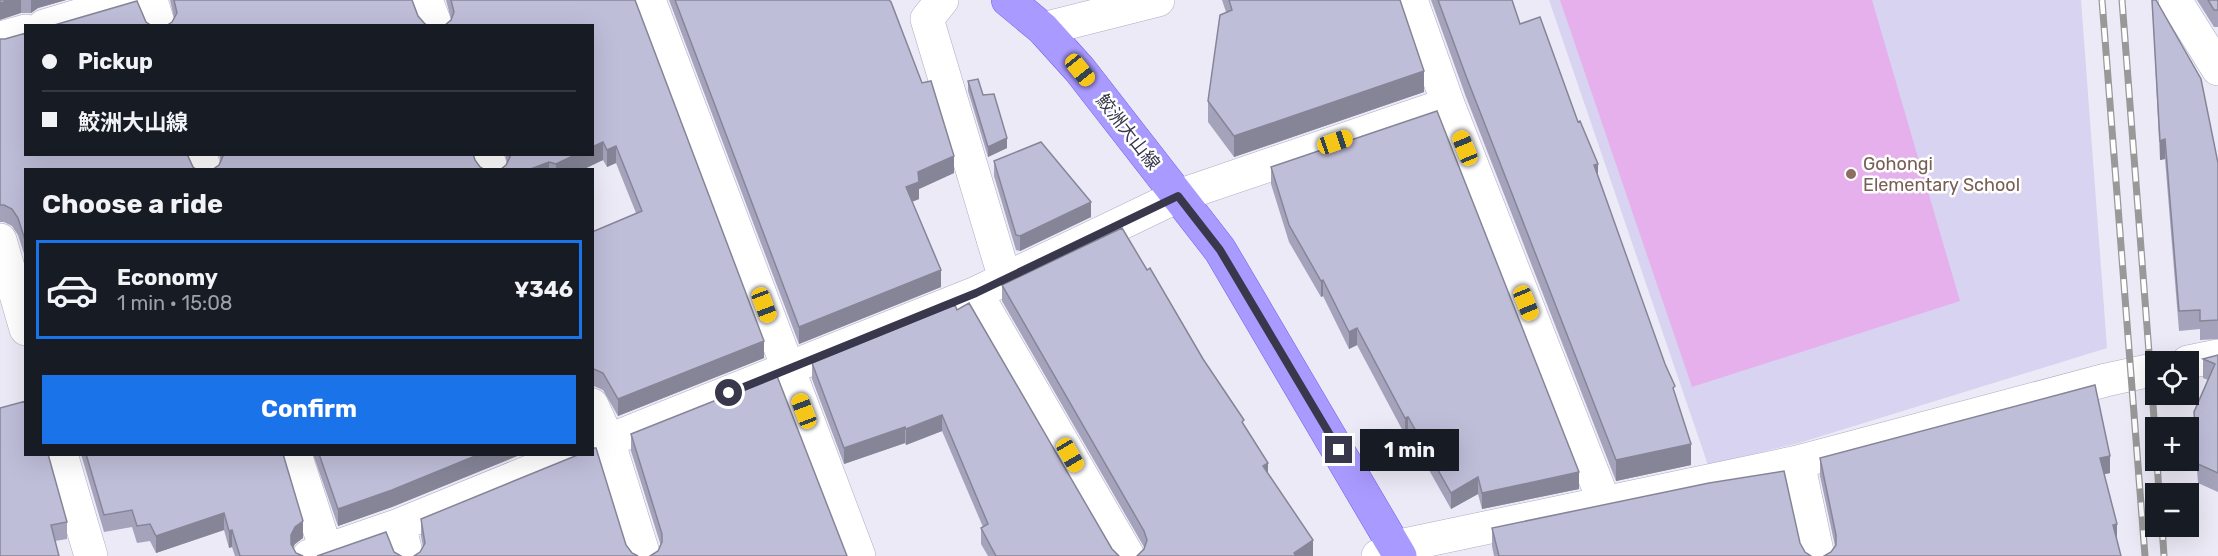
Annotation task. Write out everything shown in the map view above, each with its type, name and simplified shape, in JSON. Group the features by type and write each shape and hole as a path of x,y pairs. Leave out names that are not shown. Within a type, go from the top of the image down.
{"main road":[{"name":"鮫洲大山線","path":"1008,0 1043,29 1085,76 1220,250 1391,553"}],"street":[{"path":"51,24 130,0"},
{"path":"151,0 158,24"},
{"path":"426,0 435,24"},
{"path":"649,0 859,556"},
{"path":"942,0 927,19 1005,279"},
{"path":"1043,29 1067,0"},
{"path":"1043,29 1158,0"},
{"path":"1411,0 1448,104 1604,502"},
{"path":"2175,0 2218,69"},
{"path":"0,38 24,32"},
{"path":"600,444 976,293 1178,196 1448,104"},
{"path":"0,240 24,322"},
{"path":"976,293 1128,556"},
{"path":"2199,360 2218,356"},
{"path":"1391,553 1604,502 1798,462 2145,371"},
{"path":"594,415 600,444 644,556"},
{"path":"63,456 91,556"},
{"path":"296,456 317,553 399,525 568,456"},
{"path":"1798,462 1818,556"},
{"path":"399,525 407,556"}],"shaded area":[{"name":"Gohongi Elementary School","path":"1549,0 2081,0 2107,348 1799,443 1708,465"},
{"path":"1560,0 1872,0 1960,301 1692,387"}],"building":[{"path":"174,0 412,0 418,16 425,24 169,24 177,13"},
{"path":"451,0 635,0 764,341 618,399 603,373 594,369 594,231 642,211 616,146 607,150 603,142 594,146 594,24 446,24 454,12"},
{"path":"675,0 889,0 891,2 922,83 931,81 954,156 918,172 919,182 906,187 941,270 799,327"},
{"path":"1229,0 1400,0 1424,71 1234,136 1208,101 1220,15 1232,10"},
{"path":"1438,0 1512,0 1520,24 1540,17 1578,122 1580,121 1598,164 1594,165 1665,364 1675,386 1673,388 1691,444 1616,460"},
{"path":"2152,0 2156,0 2201,79 2218,163 2218,320 2200,321 2200,310 2179,311 2165,139 2160,141"},
{"path":"2208,0 2218,0 2218,10 2214,10"},
{"path":"137,1 149,24 58,24"},
{"path":"24,34 24,156 188,156 194,168 24,168 24,237 18,218 12,209 0,205 0,39"},
{"path":"978,79 983,95 994,94 1007,138 988,147 968,81"},
{"path":"1437,111 1579,472 1482,493 1478,477 1451,493 1408,417 1405,418 1357,328 1349,332 1323,280 1321,281 1289,225 1271,167"},
{"path":"1041,142 1091,202 1020,236 1016,235 994,161"},
{"path":"223,156 474,156 482,168 215,168"},
{"path":"573,156 556,164 549,162 533,168 502,168 510,157"},
{"path":"1122,228 1147,270 1150,268 1203,359 1244,420 1242,422 1268,463 1263,466 1313,540 1294,553 1296,556 1137,556 1144,549 1147,540 1144,531 1002,285"},
{"path":"969,303 1112,549 1119,556 996,556 981,528 988,524 942,415 844,448 812,363 955,305 957,310"},
{"path":"2218,355 2218,473 2199,464 2199,417 2194,417 2194,412 2215,364 2203,359"},
{"path":"777,376 847,556 650,556 658,551 662,542 662,534 631,434"},
{"path":"2095,385 2110,456 2100,458 2117,524 2113,525 2121,556 1824,556 1836,545 1836,535 1820,458"},
{"path":"24,402 24,456 49,456 67,522 51,525 59,556 0,556 0,408"},
{"path":"594,448 596,448 626,545 632,553 638,556 414,556 420,552 425,543 421,519 575,456 594,456"},
{"path":"87,456 284,456 303,521 295,527 291,535 291,544 296,553 303,556 240,556 224,513 156,536 150,524 137,526 132,510 104,515"},
{"path":"320,456 475,456 392,490 338,509"},
{"path":"1784,471 1800,543 1805,552 1811,556 1499,556 1492,528 1709,483"},
{"path":"386,532 394,552 401,556 317,556"}],"railway":[{"path":"2102,0 2145,556"},
{"path":"2122,0 2154,417"},
{"path":"2158,471 2158,483"},
{"path":"2163,537 2164,556"}],"place":[{"name":"Gohongi Elementary School","path":"1851,174"}],"route":[{"path":"729,393 976,293 1178,196 1220,250 1339,450"}]}
